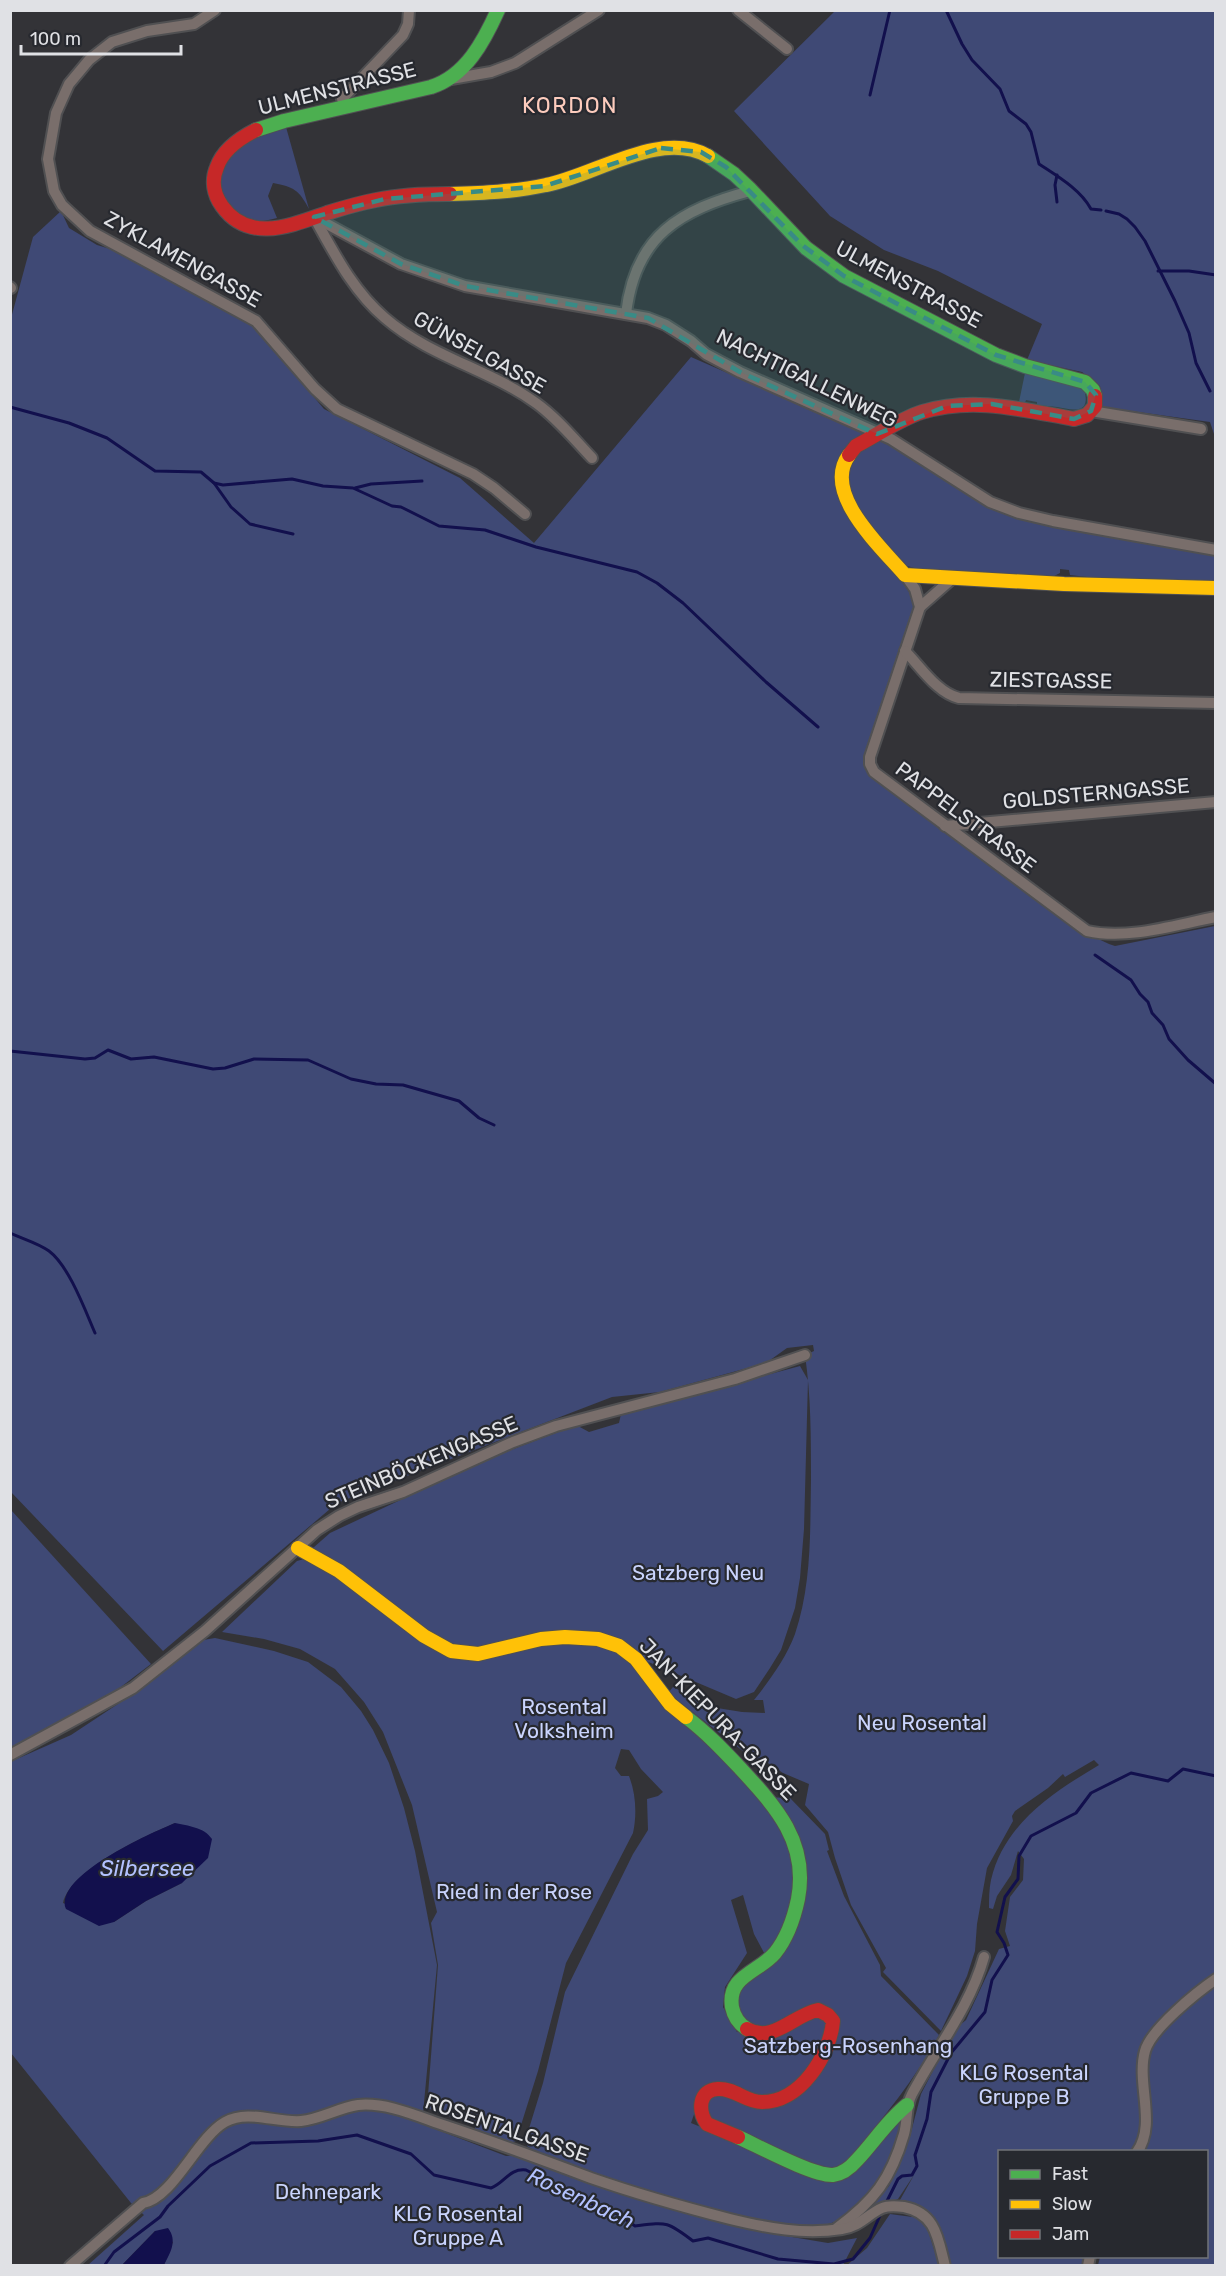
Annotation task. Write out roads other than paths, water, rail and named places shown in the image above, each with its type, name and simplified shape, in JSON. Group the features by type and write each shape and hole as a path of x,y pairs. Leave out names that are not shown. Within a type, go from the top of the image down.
{"street":[{"name":"ZYKLAMENGASSE","path":"215,10 194,24 147,31 112,42 89,60 69,84 56,113 48,159 54,191 62,206 90,231 256,321 315,389 337,409 473,474 525,514"},
{"path":"342,99 403,35 408,24 409,10"},
{"path":"451,79 485,37 498,10"},
{"path":"451,79 491,72 510,65 599,10"},
{"path":"738,10 787,49"},
{"name":"ULMENSTRASSE","path":"451,79 261,128 235,144 219,161 214,171 215,192 220,204 232,217 246,226 261,229 285,226 385,198 500,192 545,186 650,151 674,147 694,150 726,167 801,244 821,261 844,276 1011,362 1085,382 1096,395 1095,406 1091,411"},
{"path":"626,314 628,292 641,261 650,246 674,221 715,200 750,191"},
{"name":"NACHTIGALLENWEG","path":"314,217 391,260 430,276 465,286 648,318 666,325 706,354 740,372 891,439 980,497 1019,513 1215,550"},
{"name":"GÜNSELGASSE","path":"314,217 353,283 384,318 424,346 496,380 536,403 592,458"},
{"path":"920,607 915,589 847,503 841,487 841,470 856,446 920,413 947,406 999,405 1074,419 1082,418 1091,411 1202,429"},
{"path":"905,575 1215,588"},
{"name":"PAPPELSTRASSE","path":"953,578 920,607 870,757 870,764 881,779 1087,931 1103,934 1139,932 1215,917"},
{"name":"ZIESTGASSE","path":"905,651 945,692 959,698 1215,703"},
{"name":"GOLDSTERNGASSE","path":"945,826 1215,802"},
{"name":"STEINBÖCKENGASSE","path":"10,1755 133,1688 212,1625 329,1521 540,1432 735,1378 805,1355"},
{"name":"JAN-KIEPURA-GASSE","path":"298,1548 328,1563 424,1636 451,1651 468,1654 489,1653 540,1638 553,1637 597,1639 620,1647 635,1658 670,1704 696,1724 732,1759 779,1811 792,1836 799,1862 800,1884 797,1906 788,1930 775,1953 736,1983 731,2000 732,2011 737,2021 746,2030 766,2034 807,2013 818,2010 828,2015 833,2021 832,2036 829,2045 808,2077 792,2093 779,2100 758,2102 725,2090 710,2091 704,2096 700,2108 701,2115 707,2124 821,2174 834,2174 850,2166 894,2115 907,2105 975,1983 984,1957"},
{"path":"1138,2150 1144,2138 1143,2060 1148,2043 1157,2030 1215,1979"},
{"name":"ROSENTALGASSE","path":"70,2265 143,2203 150,2202 162,2192 213,2132 228,2120 245,2116 300,2121 357,2105 368,2105 395,2109 661,2201 765,2228 805,2231 834,2230 857,2225 880,2209 892,2206 918,2211 928,2217 945,2265"},
{"name":"JAN-KIEPURA-GASSE","path":"834,2230 863,2207 884,2182 904,2134 908,2114 907,2105"}],"water":[{"name":"Silbersee","path":"175,1823 200,1829 212,1839 208,1858 182,1883 146,1901 114,1922 99,1926 66,1909 66,1896 74,1883 88,1870 127,1846"},
{"path":"168,2228 173,2242 164,2265 122,2265 155,2231"}],"waterway":[{"path":"870,95 890,10"},
{"path":"946,10 972,60 1000,89 1009,111 1026,124 1031,132 1039,164 1074,189 1091,209 1101,210"},
{"path":"1057,175 1055,185 1057,202"},
{"path":"1106,211 1119,214 1127,219 1145,241 1189,333 1196,363 1210,391"},
{"path":"1158,271 1189,271 1216,275"},
{"path":"10,407 69,423 107,438 155,471 201,472 214,483 223,485 292,479 323,486 353,488 392,506 401,507 439,526 485,530 536,547 637,572 657,583 683,603 766,682 818,727"},
{"path":"355,488 371,484 422,481"},
{"path":"214,483 231,507 250,524 293,534"},
{"path":"1095,955 1131,980 1148,1002 1152,1013 1163,1025 1169,1039 1188,1060 1216,1084"},
{"path":"10,1051 85,1059 95,1058 108,1050 131,1059 154,1057 213,1069 225,1068 254,1059 308,1060 351,1079 376,1084 403,1085 459,1101 479,1118 494,1125"},
{"path":"10,1233 40,1246 56,1258 76,1289 95,1333"},
{"name":"Rosenbach","path":"885,2205 898,2179 912,2175 917,2166 915,2155 927,2119 931,2092 951,2053 985,2012 992,1980 1008,1955 997,1932 1005,1897 1018,1879 1019,1856 1031,1836 1076,1813 1091,1793 1131,1773 1168,1781 1183,1769 1216,1776"},
{"name":"Rosenbach","path":"104,2266 114,2252 160,2217 168,2206 210,2166 251,2143 318,2141 357,2135 411,2154 434,2175 491,2188 511,2173 526,2170 598,2207 618,2214 635,2226 666,2224 693,2241 708,2238 778,2259 834,2264 853,2259 870,2238 882,2211"}],"district":[{"name":"KORDON","path":"570,105"}],"park label":[{"name":"Satzberg Neu","path":"698,1572"},
{"name":"Rosental Volksheim","path":"564,1718"},
{"name":"Neu Rosental","path":"922,1722"},
{"name":"Ried in der Rose","path":"514,1891"},
{"name":"Satzberg-Rosenhang","path":"848,2045"},
{"name":"KLG Rosental Gruppe B","path":"1024,2084"},
{"name":"Dehnepark","path":"328,2191"},
{"name":"KLG Rosental Gruppe A","path":"458,2225"}]}
